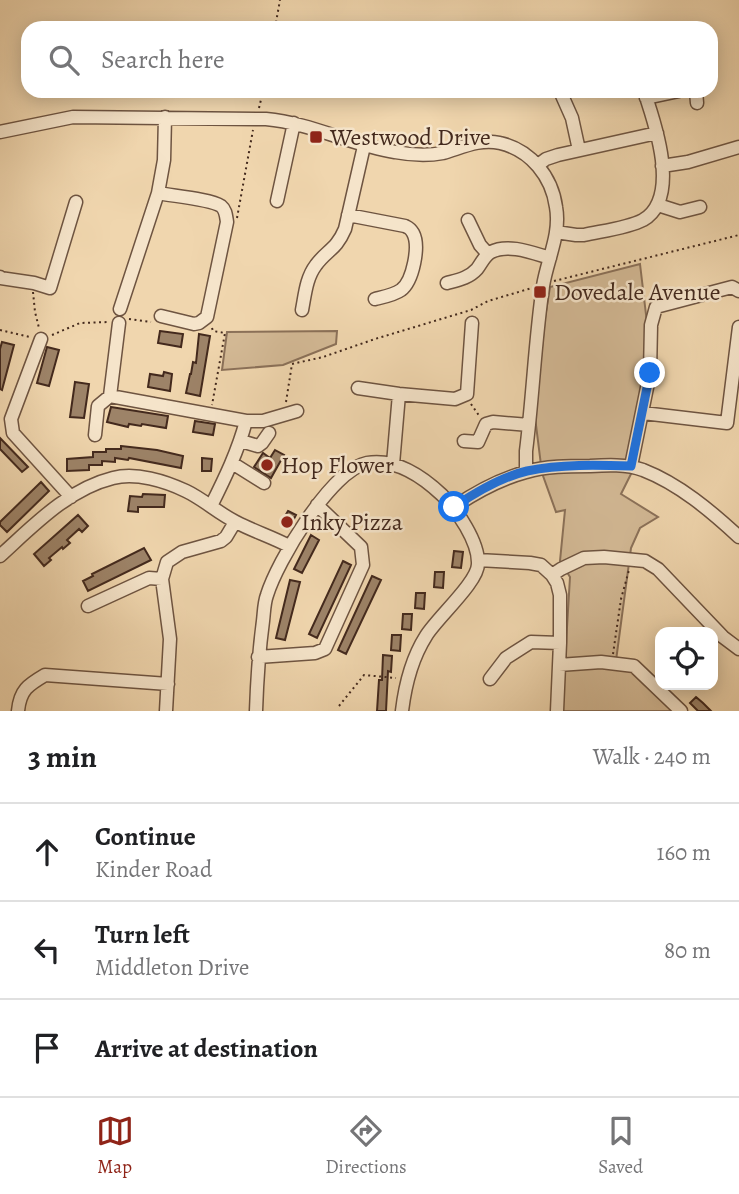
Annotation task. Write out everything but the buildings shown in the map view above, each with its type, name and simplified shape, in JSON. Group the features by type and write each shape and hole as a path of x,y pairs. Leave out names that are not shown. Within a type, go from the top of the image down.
{"street":[{"path":"566,98 579,150"},
{"path":"556,232 576,235 640,222 650,216 658,205 662,189 662,166 657,133 646,98"},
{"path":"0,132 73,117 256,119 294,123 364,146 395,152 428,155 476,143 501,143 523,153 538,165 553,193 557,208 556,232 544,284 526,471"},
{"path":"95,435 98,406 110,396 118,318 158,193 163,168 165,117"},
{"path":"276,201 294,123"},
{"path":"538,165 550,157 657,133"},
{"path":"302,310 308,281 315,267 341,238 364,146"},
{"path":"662,166 688,162 739,147"},
{"path":"158,193 220,205 224,209 227,222 207,317 194,324 161,316"},
{"path":"0,278 50,288 76,202"},
{"path":"658,205 680,212 700,207"},
{"path":"348,215 405,226 414,233 416,246 410,278 400,291 375,299"},
{"path":"468,220 480,245 488,254"},
{"path":"447,283 470,275 488,254 499,250 512,249 550,258"},
{"path":"631,466 650,373 651,325 656,306 732,287 739,290"},
{"path":"358,388 455,399 467,394 471,323"},
{"path":"643,412 727,423 739,327"},
{"path":"41,339 10,419 13,433 71,497"},
{"path":"393,464 399,394"},
{"path":"110,396 246,421 263,421 291,413"},
{"path":"211,506 232,463 246,421"},
{"path":"464,441 478,442 486,425 493,422 529,425"},
{"path":"241,441 258,446 270,433"},
{"path":"232,463 264,484"},
{"path":"256,711 258,657 267,596 289,546 317,505 345,475 366,463 393,464 413,472 435,489 454,507 477,551 477,573 426,637 407,680 402,711"},
{"path":"454,507 475,492 526,471 602,465 631,466 687,494 739,537"},
{"path":"2,551 71,497 115,477 137,477 164,482 187,491 235,522 289,546"},
{"path":"258,657 315,653 324,649 363,565 361,547 317,505"},
{"path":"166,711 170,639 162,579 167,562 182,552 220,541 226,537 235,522"},
{"path":"552,575 584,558 645,561 659,569 723,637 739,649"},
{"path":"478,560 541,565 557,583 560,596 557,711"},
{"path":"88,606 117,599 149,578 162,579"},
{"path":"490,679 506,658 531,642 560,643"},
{"path":"559,665 601,662 635,666 680,711"},
{"path":"18,711 20,697 29,684 45,675 168,684"}],"path":[{"path":"276,21 280,0"},
{"path":"227,222 236,219 251,135 261,98"},
{"path":"291,413 292,364 323,357 471,310 488,300 596,269 739,235"},
{"path":"34,283 35,312 41,339"},
{"path":"0,330 41,339 80,323 118,318 158,322 161,316"},
{"path":"207,317 213,331 225,333 211,414"},
{"path":"463,395 486,425"},
{"path":"611,663 621,599 632,559"},
{"path":"340,706 364,675 407,680"}],"shaded area":[{"path":"640,264 647,323 645,374 633,470 621,494 658,517 640,528 631,548 615,668 633,672 674,711 562,711 570,577 560,561 565,510 556,512 542,473 535,417 550,287"},
{"path":"337,331 336,344 283,365 222,370 227,332"}],"place":[{"name":"Westwood Drive","path":"316,137"},
{"name":"Dovedale Avenue","path":"540,292"},
{"name":"Hop Flower","path":"267,465"},
{"name":"Inky Pizza","path":"287,522"}],"route":[{"path":"454,507 475,492 526,471 602,465 631,466 650,373"}]}
